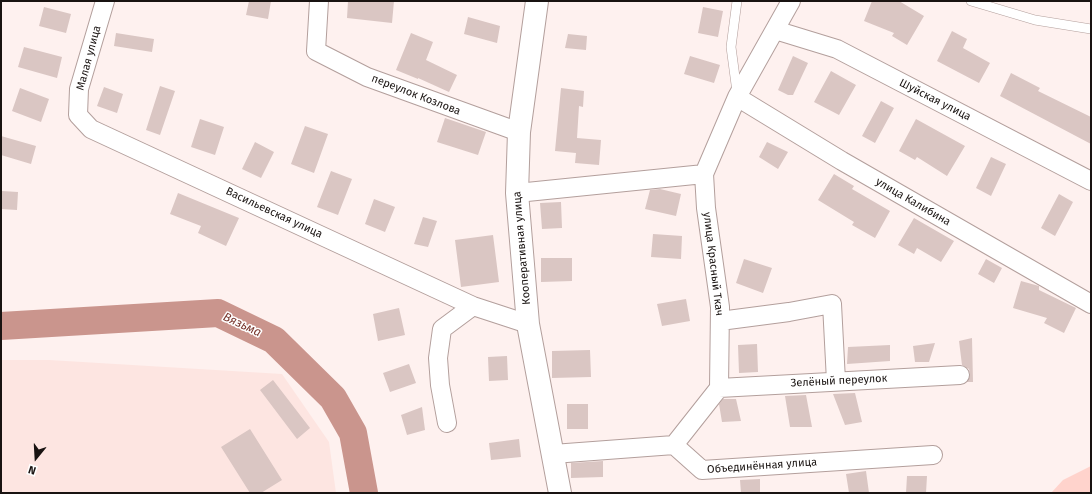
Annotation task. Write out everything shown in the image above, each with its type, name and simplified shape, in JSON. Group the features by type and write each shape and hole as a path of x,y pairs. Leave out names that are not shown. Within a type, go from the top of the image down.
{"street":[{"name":"Малая улица","path":"78,116 79,89 105,1"},
{"name":"переулок Козлова","path":"319,1 316,51 367,77 519,132"},
{"name":"Кооперативная улица","path":"537,1 519,132 517,193 528,324 560,493"},
{"name":"улица Красный Ткач","path":"720,388 720,307 706,208 704,174 737,97 791,1"},
{"name":"Шуйская улица","path":"775,30 837,49 1091,181"},
{"name":"улица Калибина","path":"737,97 842,161 1091,304"},
{"name":"Васильевская улица","path":"78,116 91,129 473,306 528,324"},
{"path":"517,193 704,174"},
{"path":"720,321 789,312 832,304 836,381"},
{"path":"447,423 440,385 438,358 442,329 473,306"},
{"name":"Зелёный переулок","path":"720,388 960,375"},
{"path":"553,454 674,444 720,388"},
{"name":"Объединённая улица","path":"674,444 702,470 933,455"}],"lane":[{"path":"737,1 731,47 737,97"},
{"path":"971,1 1035,20 1091,29"}],"shaded area":[{"path":"1,360 49,360 282,374 329,442 336,493 1,493"},
{"path":"1091,466 1091,493 1051,493 1063,480"}],"building":[{"path":"249,1 271,1 268,19 246,15"},
{"path":"348,1 394,1 392,23 347,18"},
{"path":"872,1 899,1 924,16 907,45 892,36 894,33 864,21"},
{"path":"44,7 71,14 66,33 39,26"},
{"path":"703,7 723,11 718,37 698,33"},
{"path":"468,17 500,26 497,43 464,34"},
{"path":"952,31 967,39 963,48 990,63 979,83 937,61"},
{"path":"116,33 154,39 152,52 114,46"},
{"path":"411,33 433,42 426,60 457,75 449,92 396,70"},
{"path":"568,34 587,36 586,50 565,48"},
{"path":"24,47 62,57 57,78 18,67"},
{"path":"690,56 720,65 714,83 684,74"},
{"path":"793,56 808,63 793,95 788,95 778,90"},
{"path":"831,71 856,85 839,115 814,102"},
{"path":"1011,73 1040,88 1038,91 1091,117 1091,144 1000,96"},
{"path":"160,86 175,91 160,135 146,130"},
{"path":"104,87 123,94 117,113 97,106"},
{"path":"20,88 49,99 41,122 12,111"},
{"path":"561,88 584,91 583,107 579,106 577,138 601,140 599,165 575,163 576,153 555,151"},
{"path":"881,101 894,108 875,143 862,136"},
{"path":"445,118 486,132 478,155 437,142"},
{"path":"200,119 224,127 215,155 191,147"},
{"path":"916,119 965,146 947,176 917,157 915,160 899,151"},
{"path":"305,126 328,134 314,173 291,164"},
{"path":"1,136 36,146 31,164 1,155"},
{"path":"255,142 274,152 261,178 242,169"},
{"path":"767,142 788,152 778,169 759,157"},
{"path":"991,157 1006,164 991,196 976,188"},
{"path":"331,171 352,179 338,215 317,207"},
{"path":"834,174 854,186 852,189 890,211 875,238 852,225 854,222 818,200"},
{"path":"660,189 681,194 676,216 645,209 650,190"},
{"path":"2,191 18,192 17,210 1,209"},
{"path":"178,193 239,218 226,246 198,233 201,226 170,214"},
{"path":"1059,194 1073,202 1055,236 1041,228"},
{"path":"374,199 395,207 385,232 365,224"},
{"path":"561,202 562,228 542,229 540,203"},
{"path":"423,217 437,221 428,247 414,244"},
{"path":"914,218 954,241 941,262 917,248 914,254 898,245"},
{"path":"653,234 682,236 681,259 651,257"},
{"path":"493,235 499,282 461,287 455,240"},
{"path":"541,258 572,258 572,281 541,282"},
{"path":"744,259 772,268 763,293 736,283"},
{"path":"986,259 1002,268 994,283 978,274"},
{"path":"1021,281 1039,286 1039,290 1076,308 1064,333 1044,323 1047,318 1013,308"},
{"path":"686,299 690,321 662,326 657,304"},
{"path":"399,308 405,335 378,341 373,314"},
{"path":"972,338 973,382 967,382 970,374 969,369 962,365 959,341"},
{"path":"935,343 929,362 915,362 913,346"},
{"path":"757,344 758,372 739,373 738,345"},
{"path":"890,345 890,361 847,364 848,347"},
{"path":"590,350 591,377 552,378 552,351"},
{"path":"507,356 508,380 489,381 488,357"},
{"path":"409,364 416,383 390,392 383,373"},
{"path":"273,380 310,428 297,439 260,390"},
{"path":"855,393 862,422 845,425 833,394"},
{"path":"806,395 812,427 790,427 785,396"},
{"path":"723,399 736,399 741,421 722,422 719,404"},
{"path":"567,404 588,404 588,429 567,429"},
{"path":"422,407 425,430 407,435 401,415"},
{"path":"250,429 282,480 261,493 250,493 221,447"},
{"path":"519,439 521,457 491,460 489,443"},
{"path":"603,461 603,477 571,478 571,463"},
{"path":"866,471 869,493 849,493 846,474"},
{"path":"907,476 927,476 926,493 906,493"},
{"path":"760,479 760,493 741,493 740,480"}],"waterway":[{"name":"Вязьма","path":"1,326 218,313 274,340 333,398 353,433 364,493"}]}
